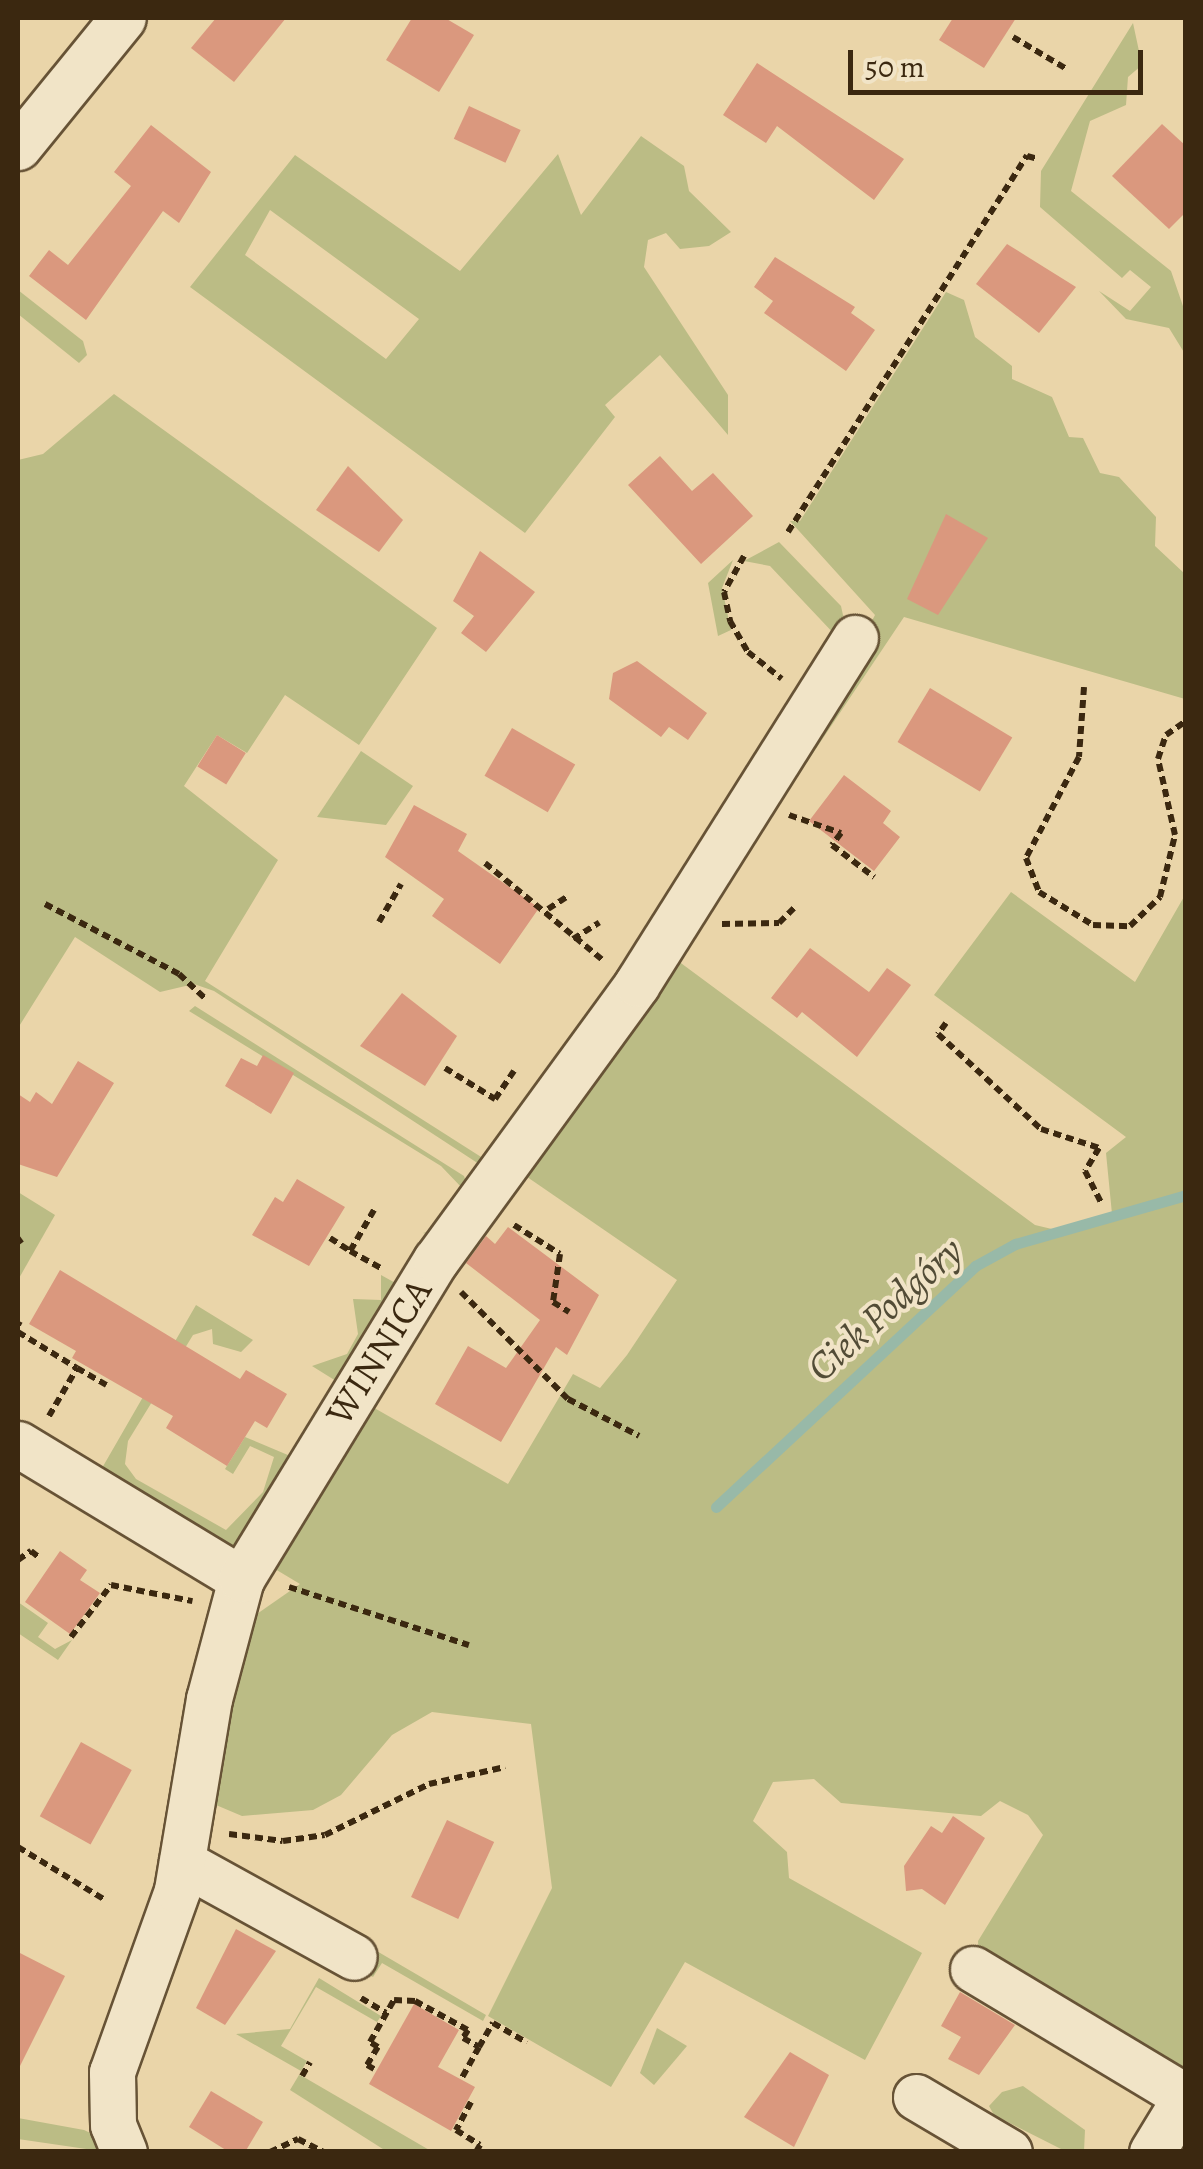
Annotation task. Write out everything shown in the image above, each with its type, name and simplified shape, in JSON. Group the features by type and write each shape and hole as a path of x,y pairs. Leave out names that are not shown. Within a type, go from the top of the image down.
{"street":[{"path":"18,148 123,18"},
{"name":"WINNICA","path":"124,2152 113,2124 112,2072 186,1841 226,1592 436,1260 657,954 854,638"},
{"path":"31,1434 226,1592"},
{"path":"186,1841 354,1958"},
{"path":"973,1969 1184,2096 1152,2152"},
{"path":"916,2097 1009,2152"}],"path":[{"path":"1014,37 1066,68"},
{"path":"788,532 1027,156 1038,159"},
{"path":"744,556 724,592 730,621 748,652 783,680"},
{"path":"1084,687 1079,757 1026,858 1040,892 1092,925 1130,926 1160,897 1175,835 1158,759 1166,735 1186,721"},
{"path":"776,810 841,833 832,845 874,877"},
{"path":"485,862 548,909 550,923 614,968"},
{"path":"379,922 401,884"},
{"path":"548,909 568,896"},
{"path":"45,904 179,974 204,998"},
{"path":"708,935 720,924 779,923 794,908"},
{"path":"573,939 599,923"},
{"path":"946,1023 938,1034 1042,1129 1099,1148 1085,1170 1101,1202"},
{"path":"446,1068 495,1099 514,1071"},
{"path":"480,1203 560,1254 553,1302 569,1312"},
{"path":"350,1252 374,1210"},
{"path":"330,1238 390,1274"},
{"path":"436,1260 568,1399 639,1436"},
{"path":"18,1326 106,1385"},
{"path":"31,1434 77,1368"},
{"path":"18,1560 30,1551 40,1558"},
{"path":"71,1637 110,1585 226,1592"},
{"path":"289,1587 470,1646"},
{"path":"186,1841 325,1835 428,1784 506,1767"},
{"path":"18,1847 104,1900"},
{"path":"374,2069 367,2065 378,2047 370,2042 394,2000 428,2008 468,2030 463,2038 479,2047"},
{"path":"460,2080 493,2023 527,2043"},
{"path":"302,2076 310,2062"},
{"path":"472,2102 456,2130 480,2146 476,2152"},
{"path":"270,2152 298,2139 324,2152"}],"green space":[{"path":"1133,23 1142,65 1128,77 1126,105 1090,121 1071,191 1171,271 1185,312 1185,354 1169,328 1126,319 1099,291 1130,311 1151,287 1130,270 1122,278 1040,207 1041,171"},
{"path":"641,136 684,166 689,191 731,232 709,246 680,249 666,233 648,240 644,267 728,395 728,435 660,355 605,405 615,417 525,533 190,287 295,155 460,271 558,154 581,215","holes":["270,210 419,319 386,359 245,255"]},
{"path":"18,290 83,341 87,355 79,363 18,314"},
{"path":"946,292 964,300 975,337 1012,366 1012,379 1052,397 1069,437 1083,438 1100,473 1119,477 1156,517 1155,546 1185,574 1185,699 904,617 777,807 875,615 790,521 800,521"},
{"path":"114,394 437,628 359,745 285,695 247,753 217,735 184,786 278,860 205,981 489,1162 479,1164 214,991 194,984 160,992 75,937 18,1028 18,460 43,454"},
{"path":"779,542 841,606 846,629 837,637 770,566 744,561"},
{"path":"733,560 722,588 731,630 718,636 708,583"},
{"path":"361,751 413,786 386,825 317,817"},
{"path":"1011,892 1135,982 1185,895 1185,2083 979,1959 978,1941 1043,1835 1028,1815 1000,1801 981,1816 841,1803 814,1779 773,1782 753,1821 787,1852 789,1878 922,1953 865,2060 685,1962 611,2087 488,2016 552,1888 531,1724 432,1712 392,1735 341,1795 313,1810 242,1816 216,1805 206,1790 247,1621 300,1584 265,1563 362,1401 508,1484 573,1374 600,1388 677,1280 517,1170 670,955 1035,1225 1056,1230 1112,1214 1106,1153 1126,1137 934,995"},
{"path":"195,1006 464,1176 471,1196 444,1238 423,1233 439,1229 464,1190 441,1166 189,1011"},
{"path":"18,1192 55,1215 18,1280"},
{"path":"381,1275 399,1285 336,1381 312,1366 347,1354 358,1334 353,1299 381,1300"},
{"path":"196,1305 253,1340 241,1352 213,1344 212,1329 193,1335 128,1441 125,1464 136,1479 226,1530 263,1492 274,1457 250,1446 233,1474 225,1469 245,1437 295,1458 236,1558 98,1475"},
{"path":"18,1602 48,1623 38,1637 55,1649 72,1640 58,1660 18,1633"},
{"path":"375,1950 486,2015 483,2021 382,1963 373,1977 363,1971"},
{"path":"319,1978 381,2016 377,2022 316,1987 281,2046 307,2061 301,2071 236,2034 290,2029"},
{"path":"657,2028 687,2046 654,2085 640,2073"},
{"path":"299,2075 431,2151 386,2151 290,2090"},
{"path":"1023,2086 1085,2130 1084,2151 1065,2151 994,2115 989,2106 1002,2092"},
{"path":"18,2118 84,2130 99,2137 100,2151 18,2139"}],"building":[{"path":"216,18 286,18 234,82 191,48"},
{"path":"412,18 445,18 474,35 439,92 386,60"},
{"path":"953,18 1016,18 984,68 939,40"},
{"path":"757,63 904,159 874,200 777,126 766,143 723,115"},
{"path":"469,106 521,130 505,163 454,139"},
{"path":"1162,124 1186,146 1186,212 1169,229 1112,176"},
{"path":"151,125 211,172 179,223 163,211 86,320 29,276 49,250 68,265 131,186 114,172"},
{"path":"1007,244 1076,287 1039,333 976,284"},
{"path":"775,257 855,307 851,313 875,330 846,371 764,313 773,301 754,287"},
{"path":"660,456 692,491 713,473 753,516 701,564 628,485"},
{"path":"348,466 403,520 379,552 316,510"},
{"path":"946,514 988,538 938,615 907,599"},
{"path":"480,551 535,592 486,652 461,633 474,616 453,601"},
{"path":"637,661 707,713 688,740 669,727 661,737 609,699 613,673"},
{"path":"930,688 1012,737 980,791 898,742"},
{"path":"512,728 575,764 548,812 484,776"},
{"path":"217,735 246,753 226,784 197,766"},
{"path":"844,775 891,811 883,823 900,837 874,871 809,821"},
{"path":"414,805 467,834 458,851 539,908 500,964 432,916 444,899 385,857"},
{"path":"810,948 869,992 887,968 911,985 857,1057 802,1012 797,1018 771,998"},
{"path":"402,993 457,1036 425,1086 360,1046"},
{"path":"263,1055 294,1073 271,1114 225,1086 241,1058 257,1066"},
{"path":"78,1061 114,1083 57,1177 18,1164 18,1094 30,1102 36,1092 52,1104"},
{"path":"297,1179 345,1207 309,1266 252,1235 275,1197 283,1202"},
{"path":"508,1227 599,1295 567,1355 556,1347 501,1442 435,1404 468,1346 506,1368 540,1320 466,1263 486,1236 495,1244"},
{"path":"60,1270 240,1379 246,1370 287,1394 267,1428 255,1421 227,1466 166,1428 173,1416 72,1358 76,1351 29,1324"},
{"path":"60,1551 87,1570 80,1580 100,1593 70,1634 25,1602"},
{"path":"81,1742 132,1770 91,1844 40,1816"},
{"path":"953,1816 985,1838 945,1905 922,1889 906,1891 904,1866 931,1826 942,1833"},
{"path":"447,1820 494,1842 458,1919 411,1897"},
{"path":"236,1929 276,1951 225,2025 196,2008"},
{"path":"18,1952 65,1976 18,2070"},
{"path":"960,1992 1015,2025 979,2075 948,2059 961,2037 941,2026"},
{"path":"414,2004 459,2030 438,2067 475,2087 451,2131 369,2084"},
{"path":"790,2052 829,2075 794,2147 744,2117"},
{"path":"211,2091 263,2122 245,2152 229,2152 189,2127"}],"waterway":[{"name":"Ciek Podgóry","path":"716,1507 975,1266 1015,1244 1186,1195"}]}
